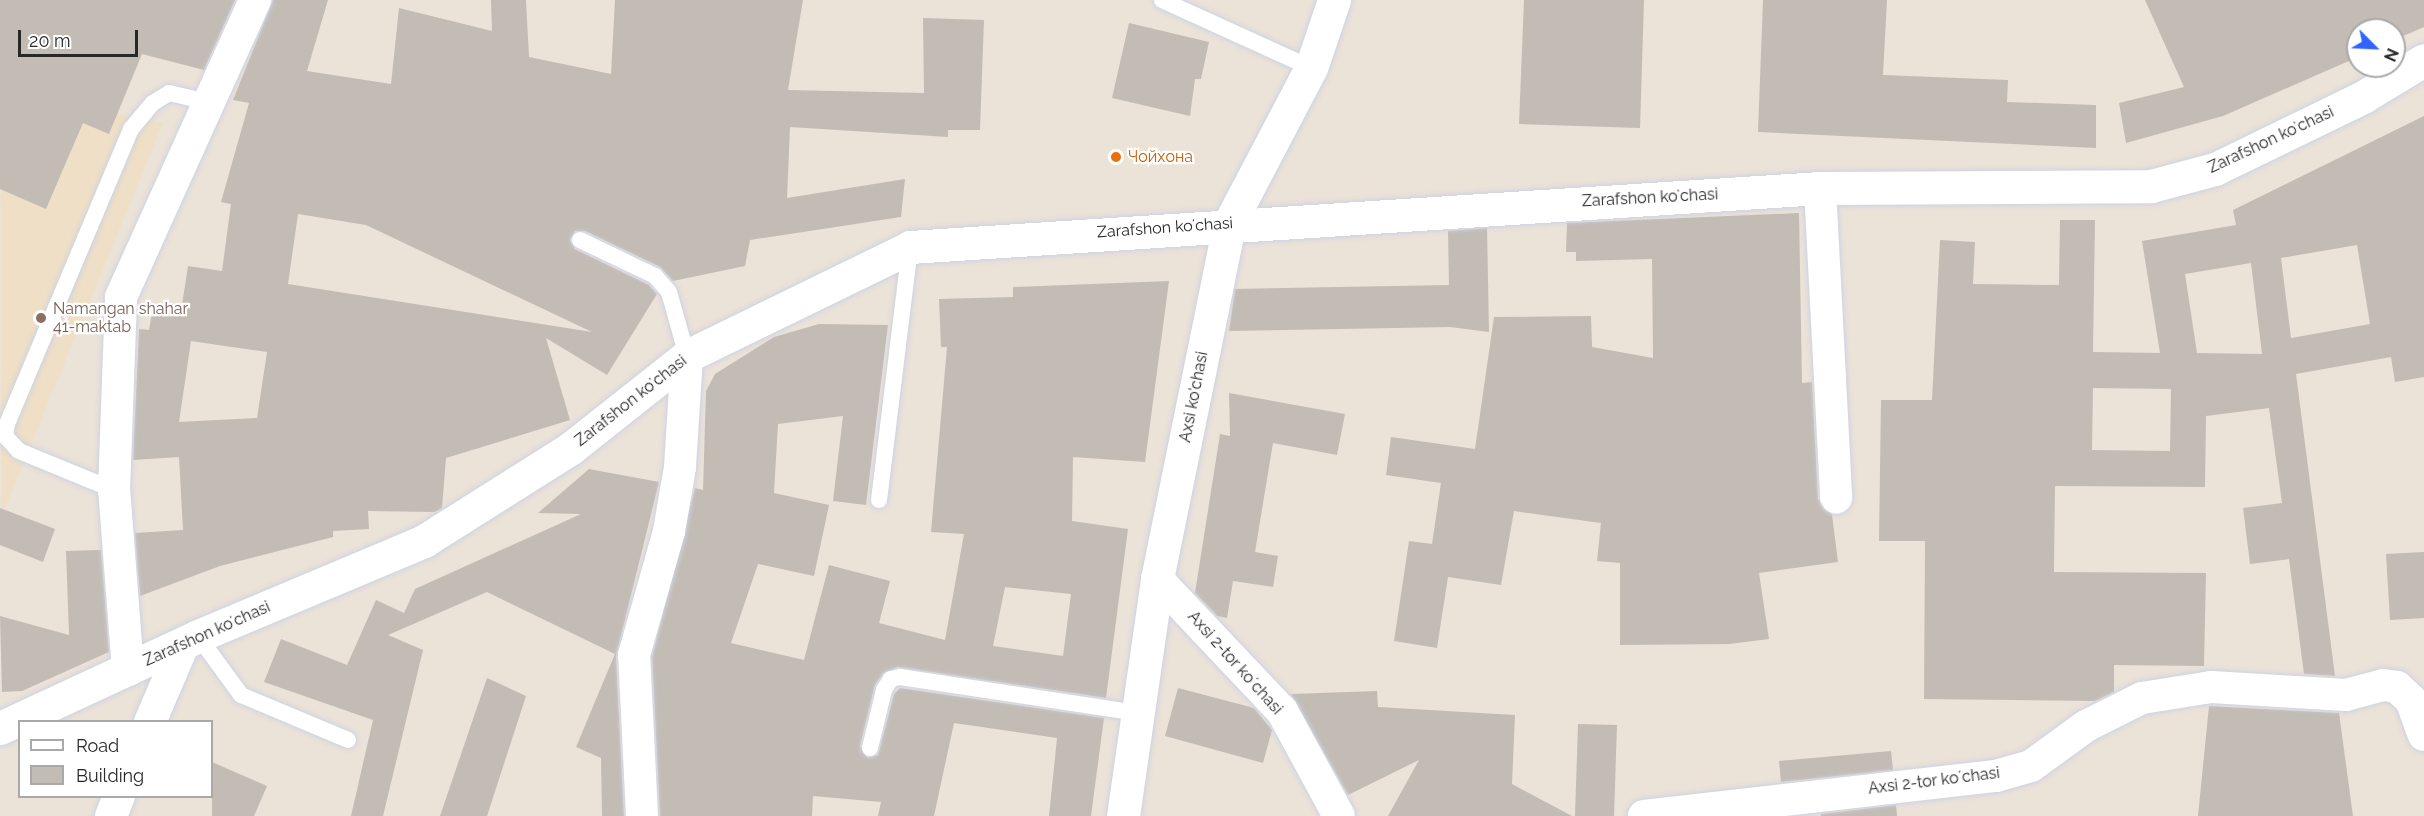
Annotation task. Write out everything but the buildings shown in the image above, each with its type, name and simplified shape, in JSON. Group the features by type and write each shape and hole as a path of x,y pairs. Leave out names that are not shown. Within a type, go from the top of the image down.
{"street":[{"path":"128,670 114,490 121,297 207,102 255,0"},
{"name":"Axsi ko'chasi","path":"1123,816 1157,579 1229,224 1311,68 1334,0"},
{"name":"Zarafshon koʻchasi","path":"0,728 191,639 424,541 571,448 687,356 910,247 1229,224 1820,188 2151,186 2215,169 2363,98 2424,60"},
{"path":"1820,188 1836,498"},
{"path":"642,816 634,655 669,531 678,478 687,356"},
{"name":"Аxsi 2-tor koʼchasi","path":"1157,579 1282,711 1339,816"},
{"path":"151,720 191,639"},
{"name":"Аxsi 2-tor koʼchasi","path":"1644,816 1996,776 2031,766 2086,726 2142,698 2211,687 2346,695 2383,685 2397,687 2411,700 2424,735"},
{"path":"111,816 118,798"}],"lane":[{"path":"1162,0 1311,68"},
{"path":"114,490 19,451 5,436 7,424 131,129 153,103 170,93 207,102"},
{"path":"580,240 655,276 669,292 687,356"},
{"path":"879,500 910,247"},
{"path":"191,639 241,696 348,740"},
{"path":"870,748 884,690 891,679 900,677 1138,713"}],"shaded area":[{"name":"Namangan shahar 41-maktab","path":"0,61 105,111 163,123 2,515"}],"place":[{"name":"Чойхона","path":"1116,157"},
{"name":"Namangan shahar 41-maktab","path":"41,318"}]}
